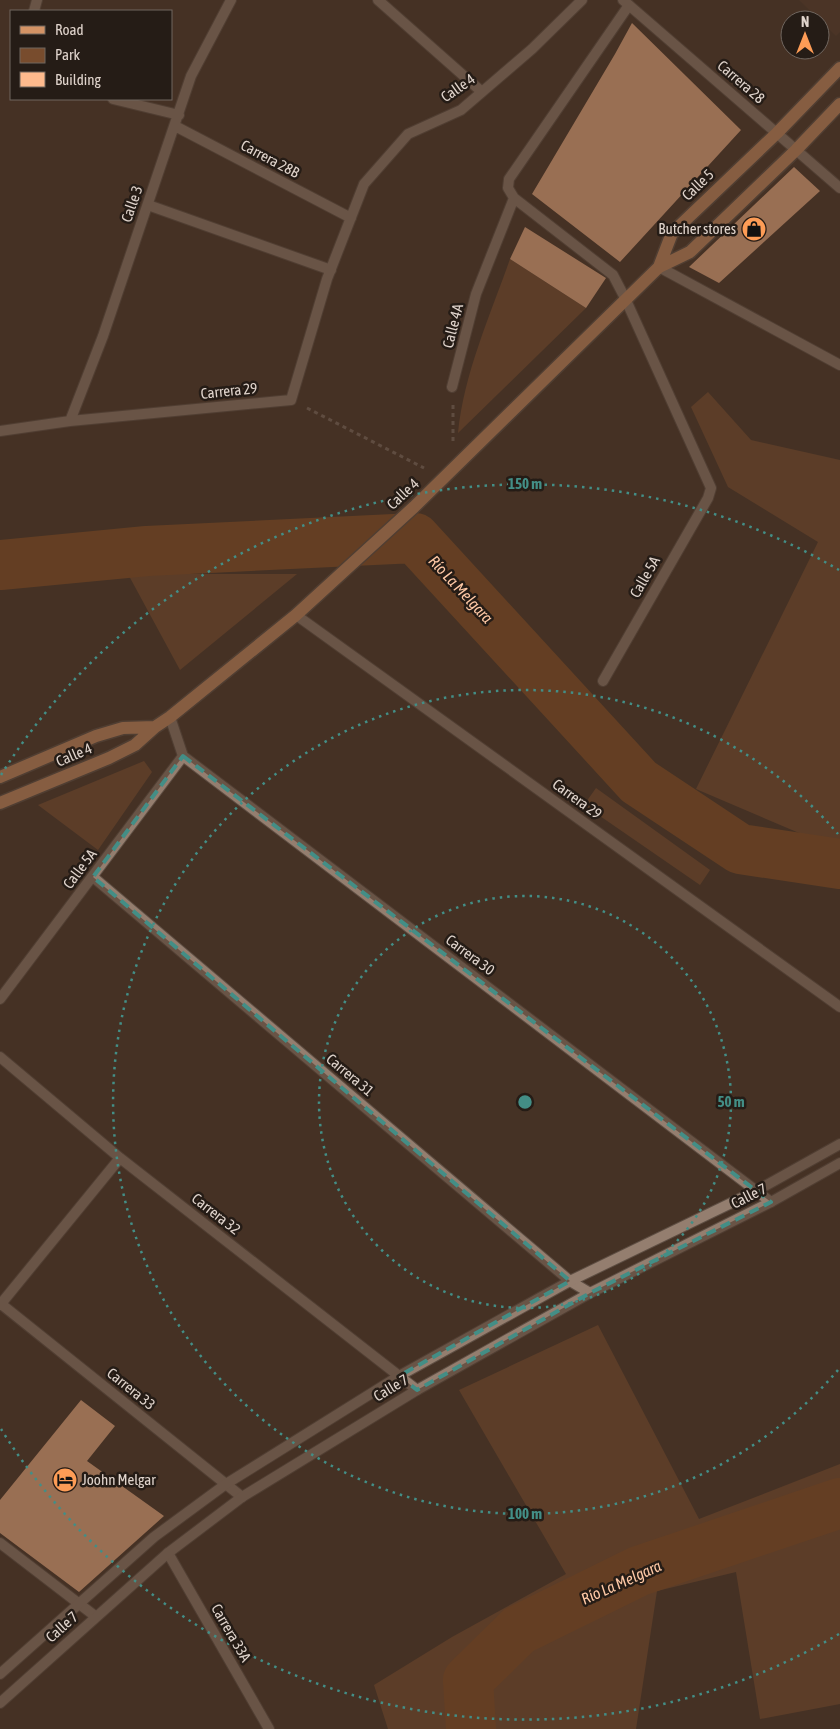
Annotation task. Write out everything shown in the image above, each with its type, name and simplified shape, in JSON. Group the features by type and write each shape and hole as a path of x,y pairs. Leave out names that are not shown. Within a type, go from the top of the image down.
{"main road":[{"name":"Calle 5","path":"659,267 672,233 777,133 840,68"},
{"path":"659,267 690,252 796,150 840,104"},
{"name":"Calle 4","path":"0,803 109,758 135,745 155,726 170,717 296,615 414,507 625,298 659,267"},
{"name":"Calle 4","path":"0,777 96,736 123,728 155,726"}],"street":[{"name":"Calle 3","path":"70,422 103,336 192,76 231,0"},
{"path":"378,0 482,92"},
{"name":"Calle 4","path":"291,400 331,270 364,184 408,134 461,110 532,49 582,0"},
{"path":"625,298 613,275 514,198 508,188 509,179 626,3"},
{"name":"Carrera 28","path":"626,3 840,188"},
{"path":"116,100 179,115"},
{"name":"Carrera 28B","path":"175,126 351,218"},
{"name":"Calle 4A","path":"452,387 476,294 514,198"},
{"path":"148,205 331,270"},
{"path":"659,267 840,366"},
{"name":"Calle 5A","path":"603,680 708,498 711,488 625,298"},
{"name":"Carrera 29","path":"0,431 70,422 291,400"},
{"name":"Carrera 29","path":"296,615 840,1007"},
{"path":"170,717 183,756"},
{"name":"Calle 5A","path":"0,999 183,756"},
{"name":"Carrera 30","path":"183,756 771,1202"},
{"name":"Carrera 31","path":"93,877 570,1281 590,1292"},
{"name":"Carrera 32","path":"0,1057 120,1158 417,1390"},
{"name":"Calle 7","path":"0,1674 154,1537 226,1484 400,1376 570,1281 756,1191 840,1144"},
{"path":"0,1304 120,1158"},
{"name":"Calle 7","path":"0,1703 168,1552 242,1496 417,1390 590,1292 771,1202 840,1163"},
{"name":"Carrera 33","path":"0,1304 242,1496"},
{"path":"0,1543 96,1616"},
{"name":"Carrera 33A","path":"168,1552 269,1729"}],"path":[{"path":"452,387 453,467"},
{"path":"291,400 443,478"}],"highlighted area":[{"path":"183,756 771,1202 590,1293 417,1390 399,1376 570,1281 93,877"}],"shaded area":[{"path":"799,0 840,0 840,32 836,36 830,30 830,10 809,10"}],"green space":[{"path":"510,259 586,308 458,433 461,411 472,367"},
{"path":"708,392 751,440 840,460 840,845 818,841 696,789 818,542 728,487 691,407"},
{"path":"128,574 297,574 180,670"},
{"path":"144,761 152,772 98,850 38,805"},
{"path":"596,788 710,870 700,885 584,805"},
{"path":"598,1325 699,1519 840,1464 840,1704 760,1719 736,1572 657,1591 636,1729 388,1729 374,1685 452,1637 566,1574 459,1390"}],"building":[{"path":"632,23 741,130 620,262 532,194"},
{"name":"Butcher stores","path":"794,167 820,191 719,283 689,267"},
{"path":"525,227 606,278 586,308 510,259"},
{"name":"Joohn Melgar","path":"81,1400 115,1426 87,1461 164,1516 79,1592 0,1533 0,1500"}],"waterway":[{"name":"Río La Melgara","path":"0,565 147,551 415,538 639,782 740,849 840,864"},
{"name":"Río La Melgara","path":"471,1729 468,1680 519,1630 639,1571 840,1503"}],"place":[{"name":"Butcher stores","path":"754,229"},
{"name":"Joohn Melgar","path":"65,1480"}]}
